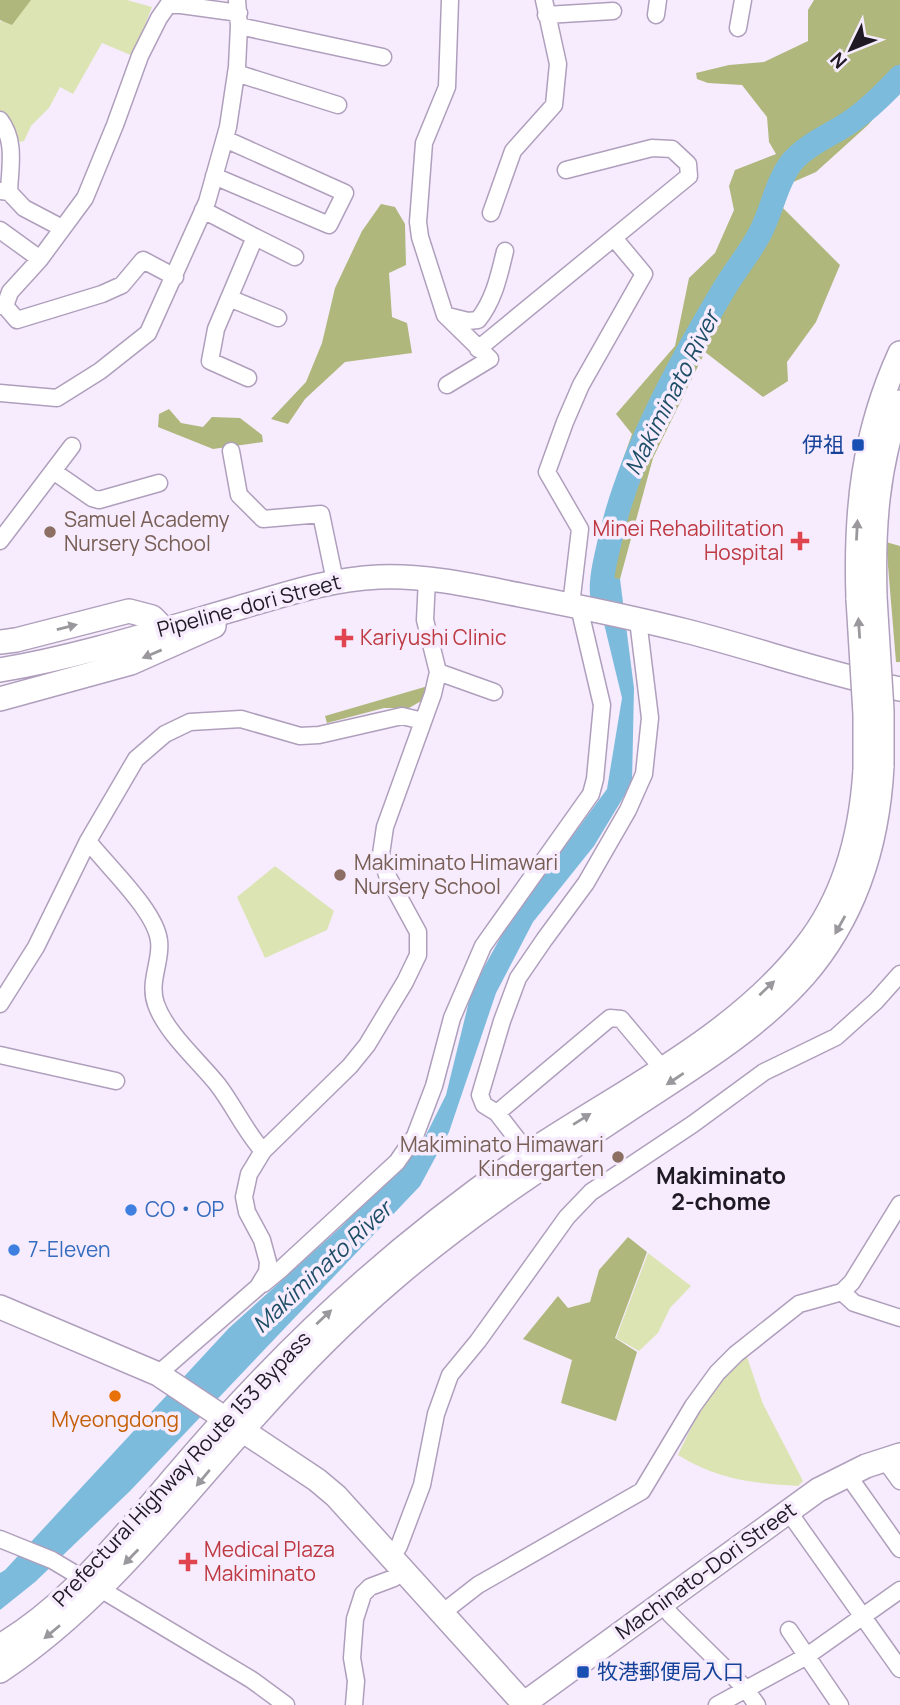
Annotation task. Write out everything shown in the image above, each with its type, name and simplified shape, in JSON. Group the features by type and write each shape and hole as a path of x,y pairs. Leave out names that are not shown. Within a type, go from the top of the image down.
{"main road":[{"name":"Prefectural Highway Route 153 Bypass","path":"534,1161 746,1007 794,961 816,933 832,905 850,860 873,768 882,711 856,546 861,480 876,414 900,353"},
{"name":"Prefectural Highway Route 153 Bypass","path":"866,598 878,489 900,401"},
{"name":"Pipeline-dori Street","path":"0,670 26,666 232,610 291,591 335,581 380,577 427,579 632,619"},
{"path":"0,699 131,663 216,625 232,610"},
{"path":"0,642 129,611 152,617 163,628"},
{"path":"632,619 687,631 848,678 900,688"},
{"name":"Prefectural Highway Route 153 Bypass","path":"0,1671 46,1637 234,1424 306,1334 376,1271 453,1209 718,1051 763,1015 804,976 835,933 853,901 861,879 879,810 873,768"},
{"path":"0,1307 164,1378 297,1465 335,1496 524,1705"},
{"name":"Machinato-Dori Street","path":"524,1705 788,1511 847,1474 892,1457"},
{"name":"Prefectural Highway Route 153 Bypass","path":"0,1646 92,1584"}],"street":[{"path":"447,385 490,359 445,315 420,237 418,222 424,143 447,88 450,0"},
{"path":"738,28 743,0"},
{"path":"175,277 143,260 122,285 90,298 17,320 4,296 40,259 85,198 140,56 168,3 238,13 383,57"},
{"path":"491,213 513,151 554,105 558,64 545,7 613,11"},
{"path":"0,393 17,397 57,398 100,371 148,333 203,210 225,139 236,73 238,13"},
{"path":"236,73 338,105"},
{"path":"0,120 8,131 11,147 4,191 24,208 62,228"},
{"path":"214,176 329,225 345,193 225,139"},
{"path":"478,349 689,176 688,164 671,149 652,148 566,170"},
{"path":"203,210 295,257"},
{"path":"0,230 40,259"},
{"path":"248,378 210,361 216,329 255,237"},
{"path":"164,1378 258,1287 397,1162 415,1136 434,1086 452,1018 483,946 591,794 595,779 602,705 578,607 580,529 547,472 581,385 644,274 614,238"},
{"path":"445,315 468,321 478,320 493,294 505,251"},
{"path":"229,298 278,318"},
{"path":"0,541 72,446"},
{"path":"231,451 239,495 263,519 321,514 335,581"},
{"path":"53,471 99,500 159,482"},
{"path":"258,1287 267,1272 268,1262 262,1240 247,1212 244,1197 249,1174 263,1151 350,1066 367,1045 418,955 418,932 387,875 381,854 385,827 424,721 438,672 425,620 427,579"},
{"path":"534,1161 497,1113 484,1105 480,1095 518,978 586,884 628,810 644,774 650,718 632,619"},
{"path":"438,672 494,692"},
{"path":"0,1004 36,947 88,841 136,759 165,734 190,722 240,719 300,736 402,716 424,721"},
{"path":"88,841 136,898 156,928 160,942 153,973 155,1002 163,1020 220,1087 244,1128 263,1151"},
{"path":"354,1705 356,1681 352,1658 355,1619 363,1594 370,1587 394,1578 399,1546 422,1485 436,1414 450,1375 493,1321 567,1217 591,1192 764,1072 836,1037 876,1001 900,974"},
{"path":"497,1113 610,1018 621,1019 662,1068"},
{"path":"0,1055 116,1081"},
{"path":"442,1613 478,1585 642,1491 693,1406 717,1373 799,1304 842,1292 852,1282 900,1204"},
{"path":"842,1292 854,1303 900,1318"},
{"path":"892,1457 900,1482"},
{"path":"847,1474 900,1549"},
{"path":"788,1511 900,1669"},
{"path":"0,1539 30,1550 92,1584 252,1680 286,1705"},
{"path":"717,1705 807,1656 900,1590"},
{"path":"663,1603 670,1614 745,1688 757,1705"},
{"path":"789,1630 840,1705"}],"green space":[{"path":"0,0 31,0 12,25 0,20"},
{"path":"31,0 127,0 152,7 133,56 102,43 73,94 60,87 49,108 31,126 24,141 8,145 0,116 0,22"},
{"path":"814,0 900,0 900,88 868,125 816,172 791,183 783,208 840,265 816,322 787,362 788,381 763,397 705,352 653,458 620,579 614,580 615,542 632,487 616,479 632,434 616,414 675,346 689,278 715,253 734,210 729,186 735,170 776,154 769,142 767,117 742,85 708,83 697,79 696,73 729,65 764,62 808,41 808,10"},
{"path":"381,204 395,207 405,224 406,265 389,273 392,317 407,323 412,353 345,362 305,399 288,424 271,419 306,382 322,343 335,288 362,231"},
{"path":"169,409 181,423 203,427 212,417 240,418 262,435 263,442 213,449 158,427 159,414"},
{"path":"886,542 900,546 900,662 896,662"},
{"path":"428,686 423,700 409,708 384,708 327,723 325,716"},
{"path":"275,866 334,911 327,930 265,958 237,897"},
{"path":"628,1237 647,1252 615,1338 637,1352 616,1421 561,1403 572,1360 523,1339 558,1296 568,1308 590,1302 599,1270"},
{"path":"648,1253 691,1286 670,1308 658,1333 639,1351 616,1338"},
{"path":"747,1357 763,1404 803,1481 798,1486 736,1479 707,1470 678,1455 714,1390"}],"water":[{"path":"592,574 620,579 634,688 632,783 594,846 533,922 496,993 449,1132 420,1186 130,1491 35,1582 0,1610 0,1573 229,1328 341,1227 421,1145 446,1095 472,989 509,922 607,789 622,698"}],"waterway":[{"name":"Makiminato River","path":"604,608 604,565 619,508 643,443 690,348 759,235 786,171 804,150 859,115 900,77"}],"place":[{"name":"伊祖","path":"858,445"},
{"name":"Samuel Academy Nursery School","path":"50,532"},
{"name":"Minei Rehabilitation Hospital","path":"800,541"},
{"name":"Kariyushi Clinic","path":"344,638"},
{"name":"Makiminato Himawari Nursery School","path":"340,875"},
{"name":"Makiminato Himawari Kindergarten","path":"618,1157"},
{"name":"CO・OP","path":"131,1210"},
{"name":"7-Eleven","path":"14,1250"},
{"name":"Myeongdong","path":"115,1396"},
{"name":"Medical Plaza Makiminato","path":"188,1562"},
{"name":"牧港郵便局入口","path":"583,1672"}],"district":[{"name":"Makiminato 2-chome","path":"721,1189"}]}
